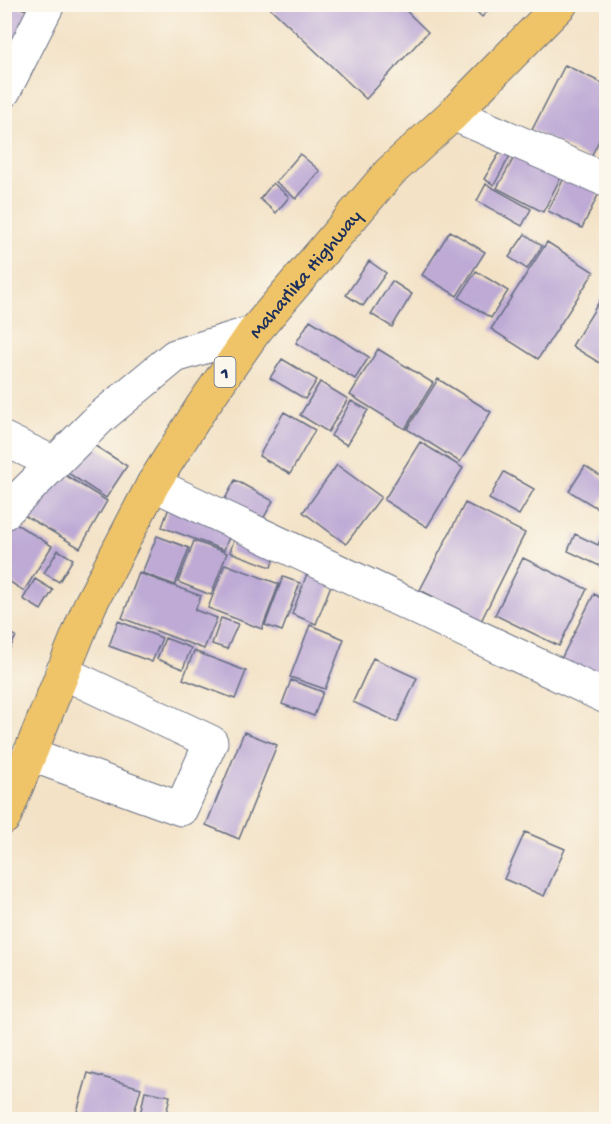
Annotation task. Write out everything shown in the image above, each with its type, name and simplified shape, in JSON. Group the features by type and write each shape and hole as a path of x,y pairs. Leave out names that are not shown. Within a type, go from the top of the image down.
{"main road":[{"name":"Maharlika Highway","path":"4,818 90,605 153,484 201,408 254,332 389,173 453,114 561,4"}],"street":[{"path":"4,92 48,4"},
{"path":"453,114 606,180"},
{"path":"4,513 101,417 175,356 254,332"},
{"path":"4,439 54,463"},
{"path":"153,484 606,697"},
{"path":"28,754 181,809 211,742 62,672"}],"building":[{"path":"4,4 12,4 35,14 16,58 4,53"},
{"path":"266,4 399,4 428,32 366,99"},
{"path":"469,4 494,4 482,17"},
{"path":"565,65 606,85 606,126 590,159 532,130"},
{"path":"503,147 512,152 494,185 484,179"},
{"path":"300,154 320,171 296,199 276,182"},
{"path":"516,154 561,177 543,212 497,188"},
{"path":"565,176 599,193 582,228 548,211"},
{"path":"273,183 289,197 276,213 260,199"},
{"path":"486,184 531,209 522,226 477,201"},
{"path":"450,231 485,252 457,296 422,275"},
{"path":"525,234 542,246 527,269 509,257"},
{"path":"547,242 594,272 538,359 491,329"},
{"path":"369,261 386,273 363,306 346,295"},
{"path":"476,271 508,291 491,318 459,298"},
{"path":"392,281 412,294 392,327 371,314"},
{"path":"602,297 606,300 606,367 572,346"},
{"path":"310,320 369,357 355,379 296,343"},
{"path":"378,349 433,383 405,429 350,395"},
{"path":"282,359 317,380 305,399 270,378"},
{"path":"438,379 491,412 460,462 407,429"},
{"path":"320,382 348,399 328,432 300,415"},
{"path":"351,401 368,410 347,445 331,436"},
{"path":"284,412 315,430 290,474 259,456"},
{"path":"89,442 127,466 106,498 68,473"},
{"path":"420,442 463,468 427,527 384,500"},
{"path":"337,465 381,497 346,544 303,512"},
{"path":"585,466 606,480 606,493 597,508 569,491"},
{"path":"504,472 534,489 519,515 489,499"},
{"path":"62,473 107,501 80,548 22,514"},
{"path":"235,480 273,501 262,521 224,501"},
{"path":"465,503 525,533 481,621 420,590"},
{"path":"170,505 232,529 224,550 162,527"},
{"path":"13,522 52,546 24,591 4,578 4,531"},
{"path":"606,526 606,569 568,551 575,534 598,545"},
{"path":"236,534 278,550 271,567 230,552"},
{"path":"157,536 189,548 175,585 142,573"},
{"path":"194,541 227,553 211,595 178,582"},
{"path":"58,550 73,559 59,582 44,573"},
{"path":"523,558 587,589 559,646 495,615"},
{"path":"225,564 279,584 262,629 208,608"},
{"path":"308,571 333,580 316,624 292,614"},
{"path":"139,573 201,596 195,610 217,618 204,649 122,618"},
{"path":"283,577 300,583 282,631 265,625"},
{"path":"35,579 53,590 41,610 23,599"},
{"path":"594,594 606,601 606,686 559,663"},
{"path":"221,618 238,624 227,649 212,644"},
{"path":"118,621 162,638 152,662 109,646"},
{"path":"310,625 344,639 325,689 290,677"},
{"path":"4,630 16,636 7,654 4,653"},
{"path":"165,638 191,648 183,669 157,659"},
{"path":"194,651 246,671 235,699 183,679"},
{"path":"373,658 417,678 397,722 353,702"},
{"path":"291,680 323,692 314,716 282,704"},
{"path":"244,732 277,745 239,839 206,825"},
{"path":"525,832 565,849 544,896 504,879"},
{"path":"88,1073 141,1088 132,1120 75,1119"},
{"path":"145,1091 170,1096 165,1120 139,1120"}]}
